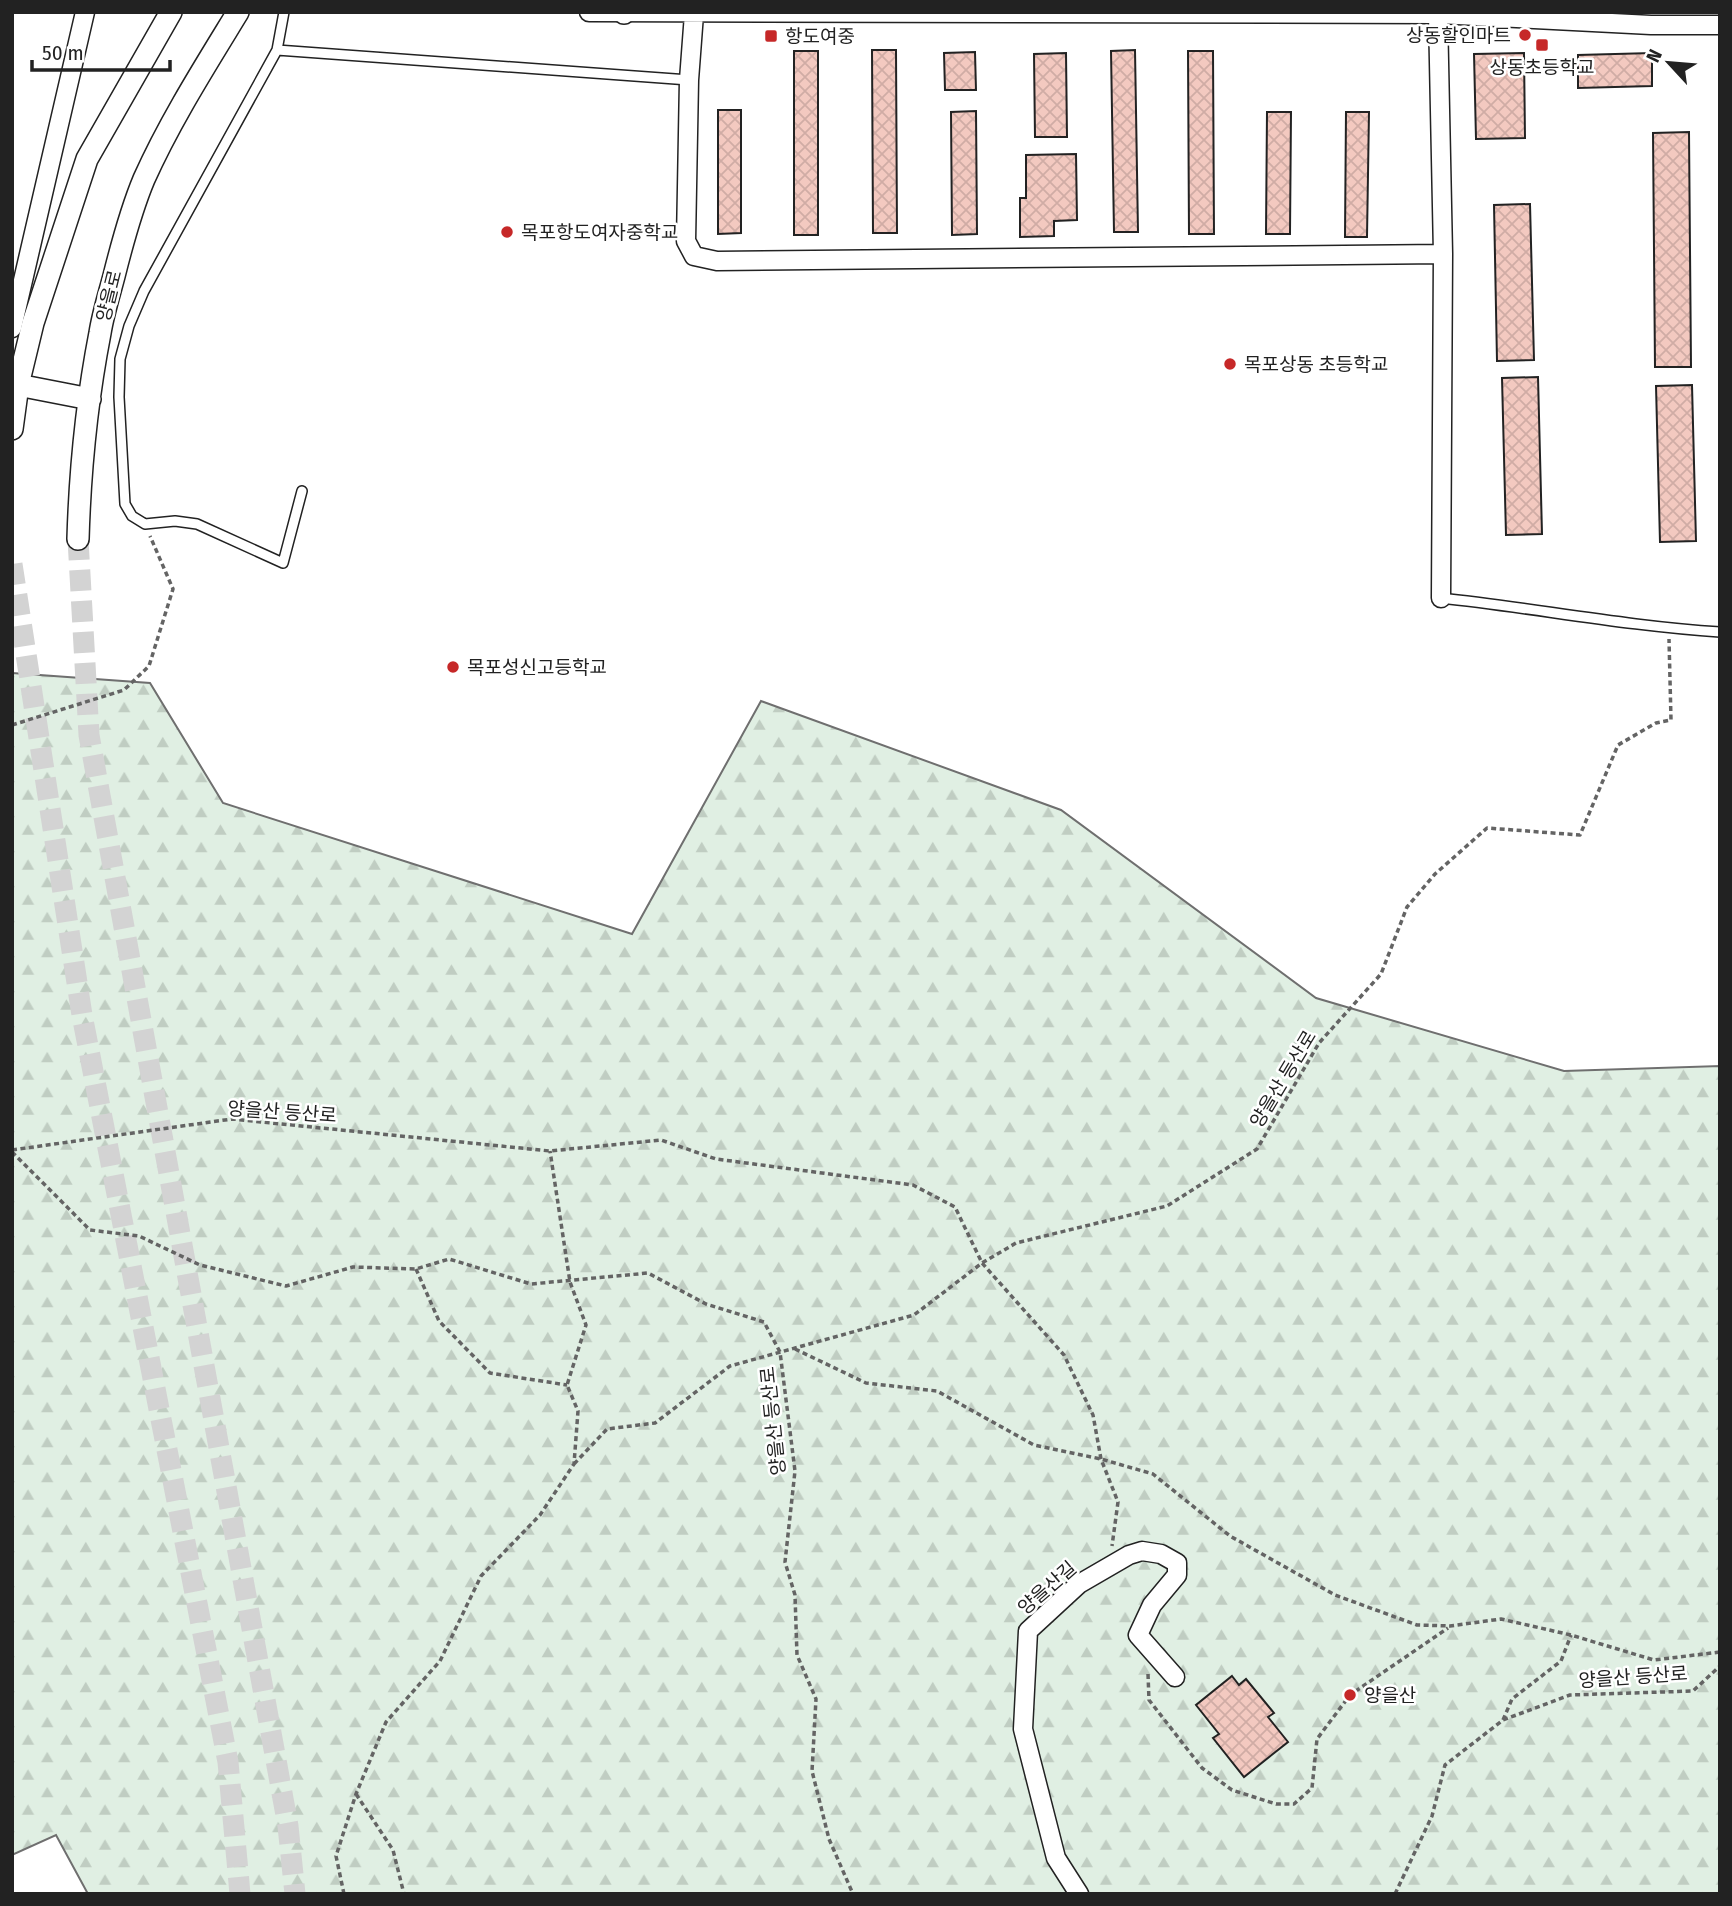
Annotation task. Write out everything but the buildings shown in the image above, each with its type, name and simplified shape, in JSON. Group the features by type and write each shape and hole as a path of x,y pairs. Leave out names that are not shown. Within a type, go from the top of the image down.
{"street":[{"path":"12,328 85,12"},
{"path":"12,429 18,385 33,323 87,159 171,12"},
{"name":"양을로","path":"78,539 79,497 100,331 130,218 143,181 159,149 202,70 238,12"},
{"path":"589,12 1438,13 1651,19 1720,25"},
{"path":"693,13 686,241 694,256 700,259 728,261 1443,254"},
{"path":"1438,13 1443,254 1441,598"},
{"path":"18,385 90,399"},
{"name":"양을산길","path":"1079,1894 1056,1858 1023,1729 1028,1631 1079,1584 1129,1555 1142,1551 1161,1555 1177,1563 1177,1575 1152,1605 1138,1635 1175,1677"}],"lane":[{"path":"285,12 277,50 144,291 129,326 120,359 119,397 125,504 132,516 145,524 175,521 197,524 284,563 302,491"},
{"path":"277,50 689,80"},
{"path":"1441,598 1669,628 1720,632"}],"path":[{"path":"12,725 124,690 149,666 173,589 145,524"},
{"name":"양을산 등산로","path":"344,1894 336,1856 356,1794 386,1722 440,1661 481,1576 540,1516 575,1464 607,1429 656,1423 730,1366 914,1315 982,1263 1016,1243 1167,1206 1257,1149 1318,1043 1381,974 1406,907 1435,874 1487,828 1580,835 1618,745 1656,723 1671,720 1669,628"},
{"name":"양을산 등산로","path":"12,1151 232,1119 550,1151 661,1140 716,1159 913,1185 955,1207 982,1263 1064,1355 1093,1415 1101,1459 1118,1502 1110,1566"},
{"name":"양을산 등산로","path":"12,1151 90,1230 139,1236 200,1265 286,1286 353,1267 416,1269 449,1259 531,1284 648,1273 706,1304 764,1322 779,1352 795,1471 785,1562 795,1595 797,1655 817,1699 812,1771 829,1839 853,1894"},
{"path":"550,1151 570,1282 586,1325 567,1385 578,1411 575,1464"},
{"path":"416,1269 439,1321 490,1373 567,1385"},
{"name":"양을산 등산로","path":"793,1348 866,1383 937,1391 1034,1445 1101,1459 1153,1474 1230,1536 1335,1595 1417,1625 1450,1626 1501,1619 1654,1660 1720,1653"},
{"name":"양을산 등산로","path":"1157,1657 1150,1665 1147,1680 1149,1700 1202,1768 1232,1790 1276,1804 1294,1804 1312,1788 1317,1738 1350,1695 1450,1626"},
{"name":"양을산 등산로","path":"1503,1720 1512,1699 1562,1661 1571,1636"},
{"name":"양을산 등산로","path":"1395,1894 1432,1816 1445,1765 1503,1720 1570,1695 1693,1691 1720,1666"},
{"path":"356,1794 393,1850 404,1894"}],"green space":[{"path":"12,673 150,683 223,803 632,934 761,701 1061,810 1316,998 1564,1071 1720,1066 1720,1894 88,1894 56,1835 12,1855"}],"tunnel":[{"path":"78,539 89,735 288,1826 295,1894"},
{"path":"12,564 82,1015 228,1762 240,1894"}],"place":[{"name":"상동할인마트","path":"1525,35"},
{"name":"항도여중","path":"771,36"},
{"name":"상동초등학교","path":"1542,45"},
{"name":"목포항도여자중학교","path":"507,232"},
{"name":"목포상동 초등학교","path":"1230,364"},
{"name":"목포성신고등학교","path":"453,667"},
{"name":"양을산","path":"1350,1695"}]}
